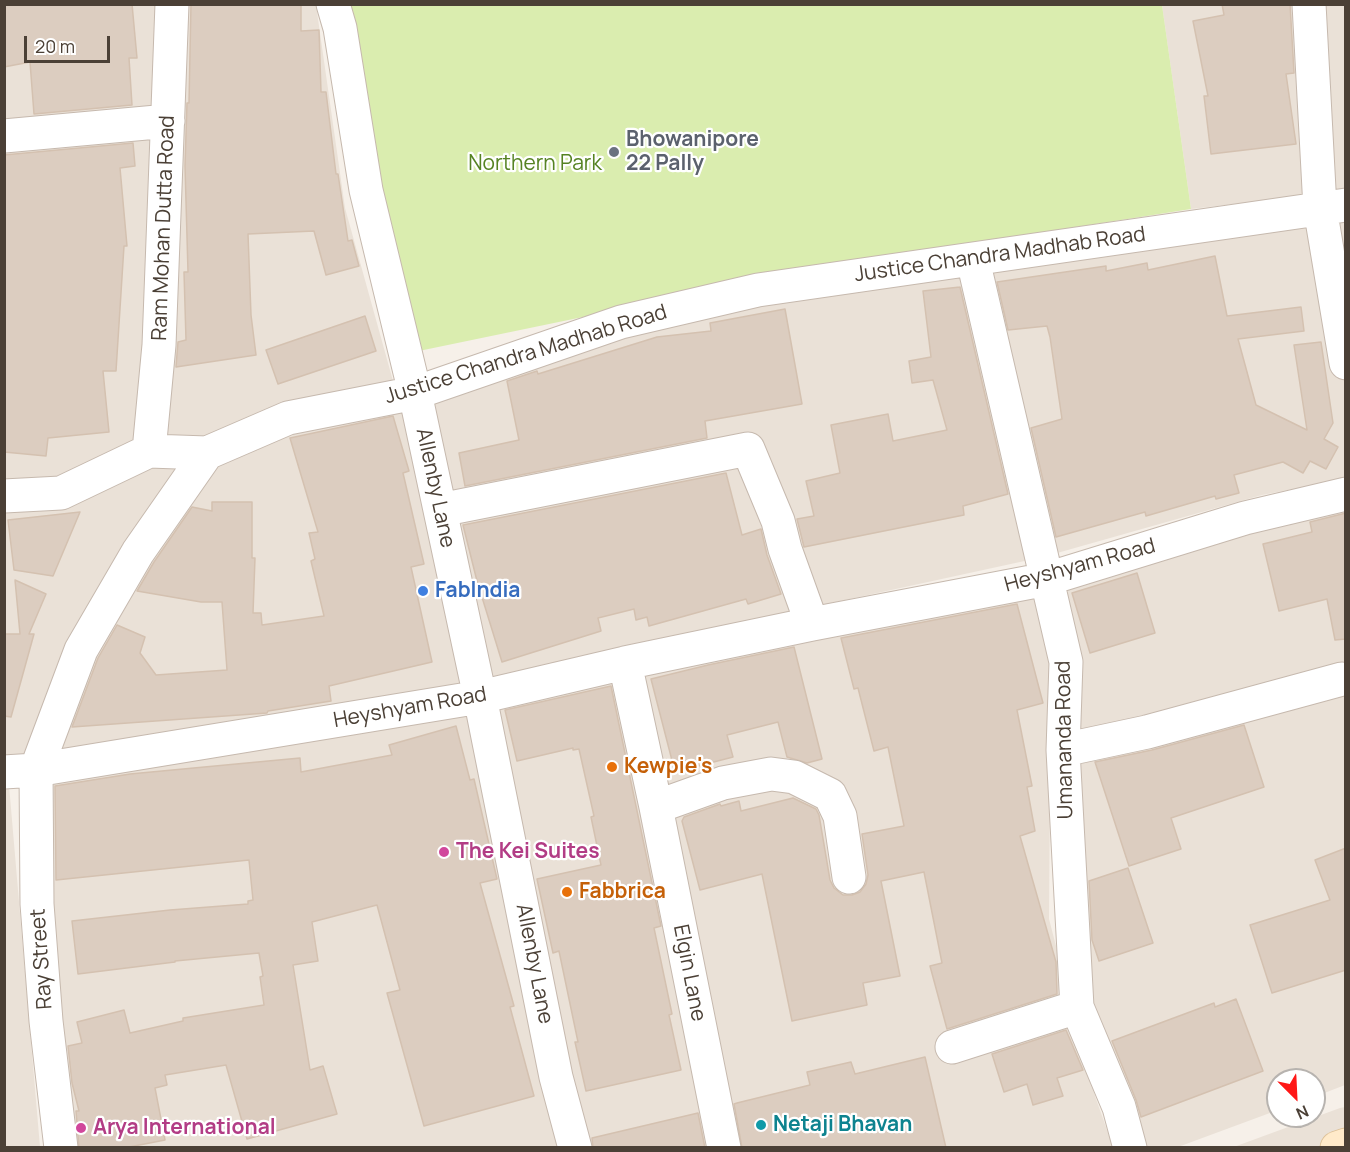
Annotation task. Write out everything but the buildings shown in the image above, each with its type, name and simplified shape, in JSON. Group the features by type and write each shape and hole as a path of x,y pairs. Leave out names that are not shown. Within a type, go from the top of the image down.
{"street":[{"name":"Ram Mohan Dutta Road","path":"149,451 159,345 172,4"},
{"name":"Allenby Lane","path":"333,4 340,28 366,190 415,393 480,697 556,1077 575,1148"},
{"path":"1309,4 1333,207 1346,363"},
{"path":"4,136 168,121"},
{"name":"Justice Chandra Madhab Road","path":"4,496 61,493 149,451 207,453 288,418 415,393 621,322 746,292 1333,207"},
{"name":"Umananda Road","path":"973,260 1066,662 1063,750 1077,1007 1119,1107 1130,1148"},
{"path":"440,510 748,449 778,521 785,549 812,624"},
{"path":"20,771 81,650 138,552 207,453"},
{"name":"Heyshyam Road","path":"20,771 480,697 626,663 812,624 1047,579 1245,518 1346,494"},
{"name":"Elgin Lane","path":"626,663 723,1145"},
{"path":"1063,750 1147,732 1342,679"},
{"name":"Ray Street","path":"20,771 37,904 46,1021 61,1148"},
{"path":"656,807 723,783 771,774 794,777 830,795 840,816 849,877"},
{"path":"952,1047 1077,1007"},
{"path":"1337,1148 1346,1145"}],"shaded area":[{"path":"5,5 316,5 345,208 476,680 64,757 5,761"},
{"path":"1162,5 1345,5 1345,191 1191,209"},
{"path":"1345,215 1345,479 1262,495 1043,557 629,647 492,685 421,375 955,262"},
{"path":"1345,500 1345,1085 1326,1092 1326,1068 1266,1068 1266,1114 1178,1147 1132,1147 1062,925 1053,573"},
{"path":"1040,581 1051,653 1049,919 1095,1096 1113,1147 581,1147 490,705"},
{"path":"475,707 568,1147 58,1147 25,782"},
{"path":"4,785 9,785 40,1147 5,1147"},
{"path":"1345,1107 1345,1147 1231,1148 1286,1128 1326,1128 1326,1113"}],"green space":[{"name":"Northern Park","path":"343,5 1162,5 1191,209 829,266 414,352"}],"place":[{"name":"Bhowanipore 22 Pally","path":"614,152"},
{"name":"FabIndia","path":"423,591"},
{"name":"Kewpie's","path":"612,767"},
{"name":"The Kei Suites","path":"444,852"},
{"name":"Fabbrica","path":"567,892"},
{"name":"Netaji Bhavan","path":"761,1125"},
{"name":"Arya International","path":"81,1128"}]}
